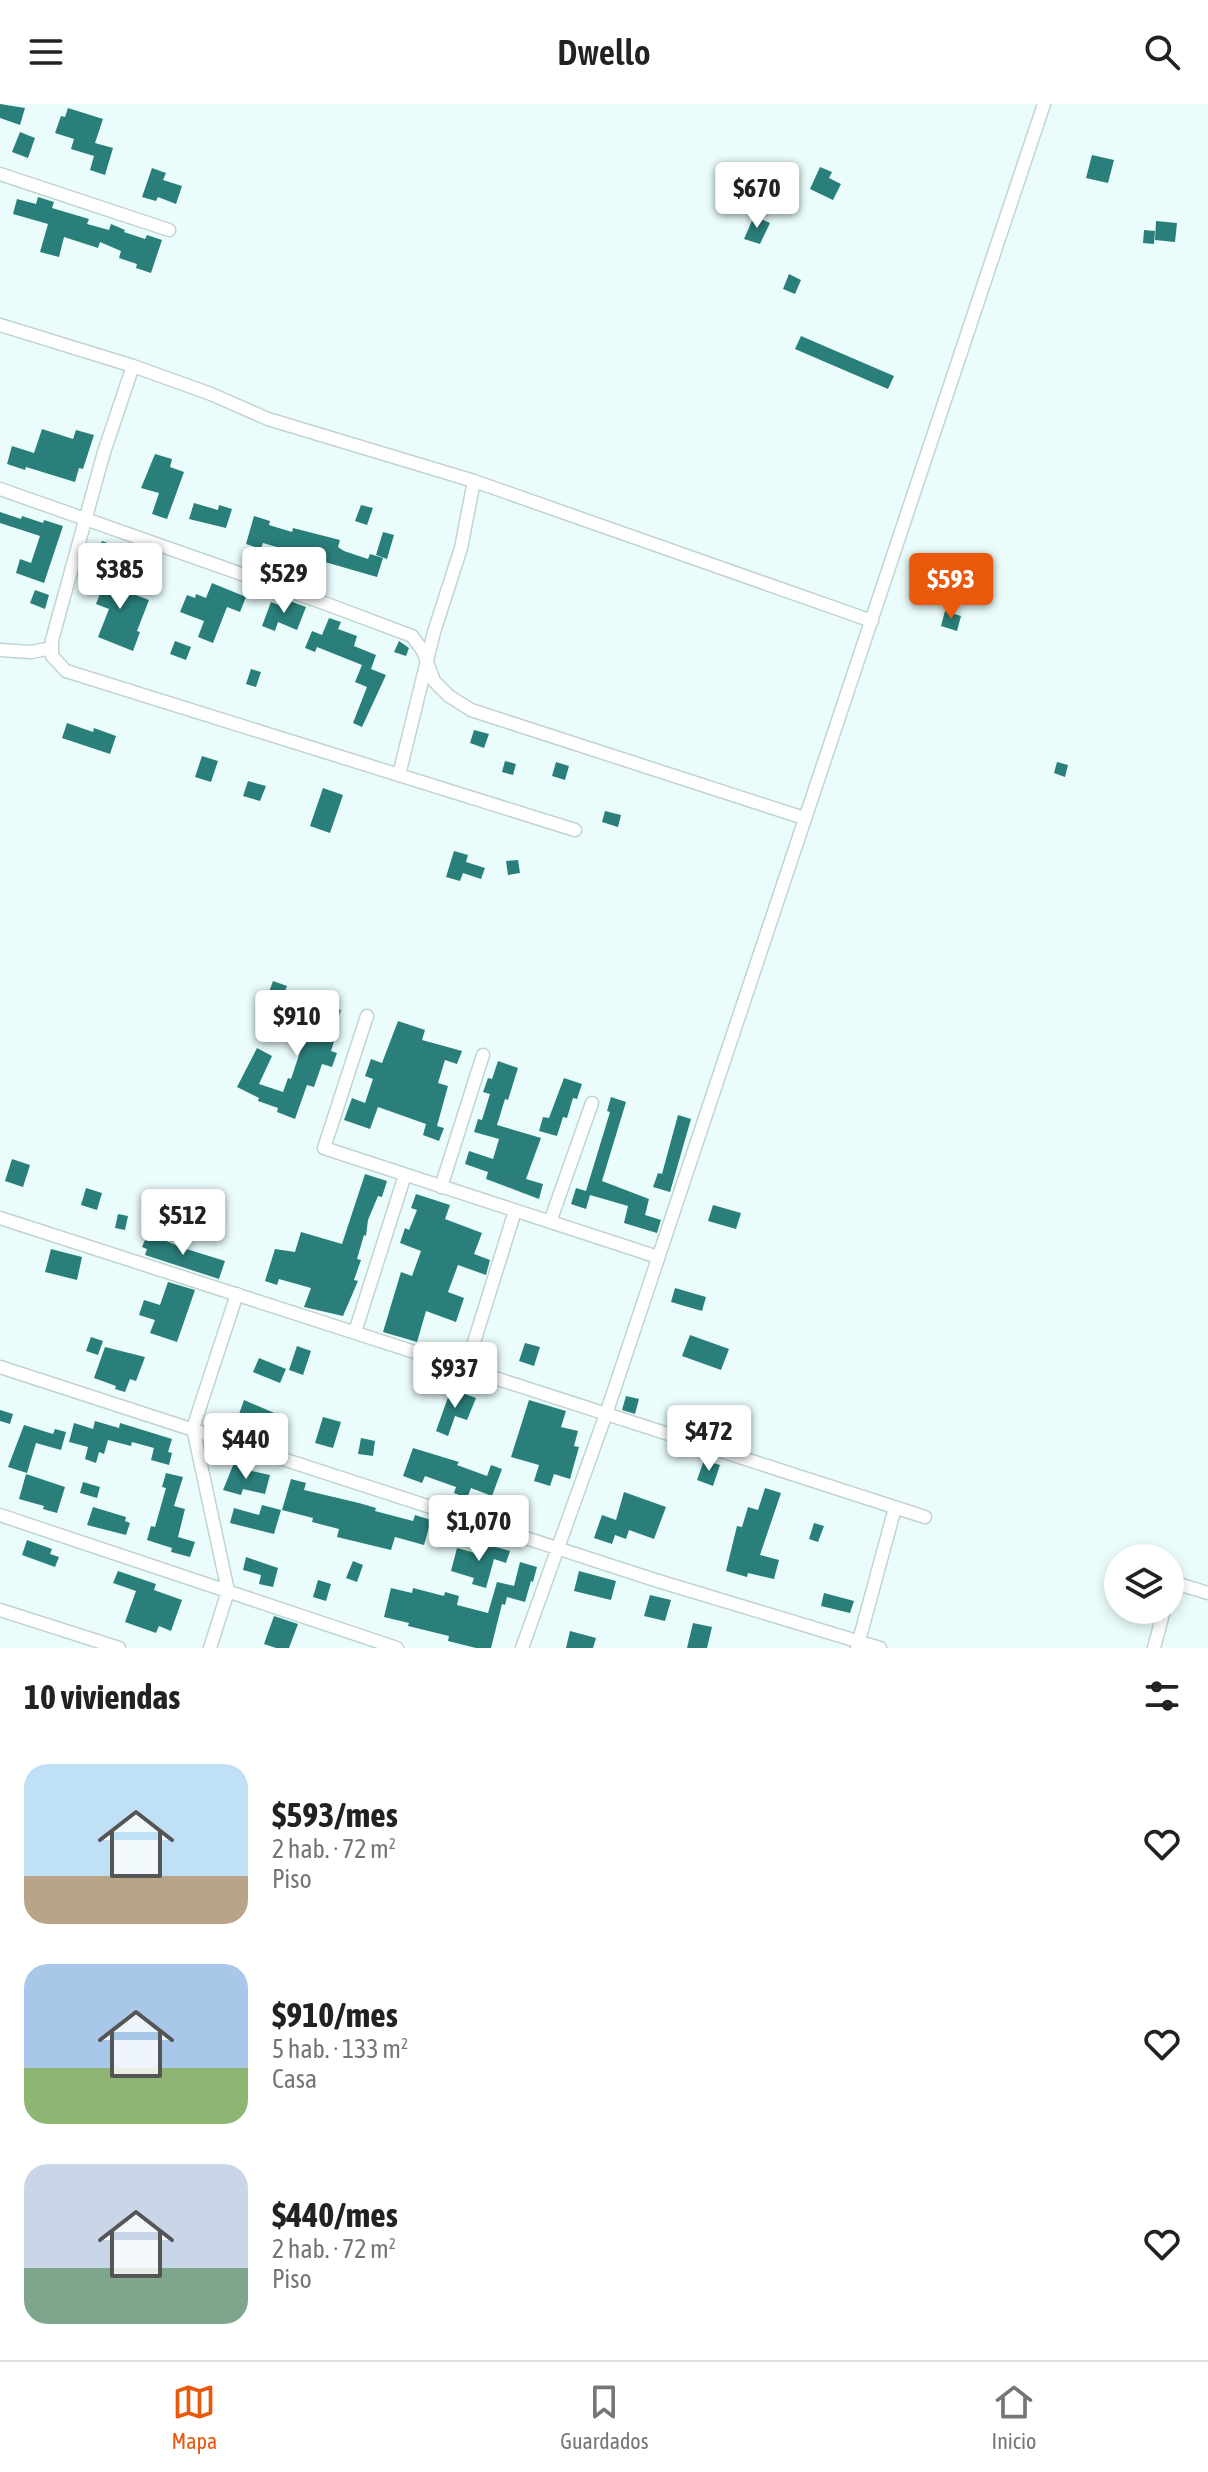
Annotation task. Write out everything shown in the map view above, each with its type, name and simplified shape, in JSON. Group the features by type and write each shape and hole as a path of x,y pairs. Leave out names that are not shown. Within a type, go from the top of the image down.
{"street":[{"path":"522,1648 606,1414 1044,104"},
{"path":"0,174 169,230"},
{"path":"0,325 133,366 211,394 268,419 474,481 872,621"},
{"path":"133,366 104,452 52,648 52,656 66,671 575,830"},
{"path":"399,775 426,660 461,548 474,481"},
{"path":"0,489 412,636 434,681 449,696 471,710 804,818"},
{"path":"0,650 31,652 52,648"},
{"path":"367,1016 324,1148 658,1257"},
{"path":"441,1187 483,1055"},
{"path":"550,1222 592,1103"},
{"path":"355,1332 405,1175"},
{"path":"466,1368 515,1211"},
{"path":"0,1218 925,1517"},
{"path":"210,1648 228,1591 193,1428 237,1294"},
{"path":"0,1367 858,1645 880,1648"},
{"path":"858,1645 895,1508"},
{"path":"0,1515 397,1648"},
{"path":"1184,1586 1208,1593"},
{"path":"0,1610 119,1648"},
{"path":"1154,1648 1160,1624"}],"building":[{"path":"0,104 25,108 20,125 0,118"},
{"path":"68,108 103,119 95,143 113,148 105,175 90,170 94,156 71,149 74,139 55,133 61,116 65,117"},
{"path":"20,132 35,138 28,158 12,152"},
{"path":"1092,155 1114,160 1108,183 1086,178"},
{"path":"820,167 832,172 829,178 841,184 833,200 810,189"},
{"path":"152,168 166,173 163,180 182,186 176,204 158,197 156,201 142,197"},
{"path":"38,197 54,202 52,208 89,219 87,224 109,230 111,224 145,239 147,235 162,240 151,273 119,258 121,251 100,242 98,248 64,237 59,257 40,252 48,224 13,214 17,199 36,204"},
{"path":"754,216 770,223 760,244 744,239"},
{"path":"1156,221 1177,223 1175,242 1155,240"},
{"path":"1144,230 1155,231 1154,244 1143,243"},
{"path":"789,274 801,280 795,294 783,289"},
{"path":"801,336 894,376 888,389 795,349"},
{"path":"42,429 73,439 76,430 94,435 83,469 79,468 75,482 7,464 12,446 34,453"},
{"path":"155,454 172,459 170,467 184,472 167,519 152,514 159,493 141,488"},
{"path":"194,503 218,510 219,505 232,509 226,528 189,519"},
{"path":"361,505 373,508 367,525 355,521"},
{"path":"0,512 63,526 44,583 16,573 20,559 31,563 40,536 0,523"},
{"path":"254,516 270,521 269,525 292,532 293,528 340,540 338,547 368,559 370,554 383,558 377,577 302,552 263,543 261,549 246,544"},
{"path":"383,532 394,535 387,559 376,555"},
{"path":"102,541 118,547 113,560 97,554"},
{"path":"106,564 123,570 117,588 149,600 133,651 98,637 109,609 96,604 104,583 100,581"},
{"path":"212,583 246,597 240,612 227,607 213,643 198,637 204,621 180,612 187,595 206,598"},
{"path":"35,590 49,595 45,609 30,603"},
{"path":"287,600 306,607 297,630 278,622 275,631 262,626 271,602 284,607"},
{"path":"945,611 961,616 957,631 941,626"},
{"path":"329,618 341,622 338,629 357,636 354,646 376,655 371,669 386,675 362,727 353,723 367,687 355,682 362,665 317,647 315,652 305,648 312,631 322,635"},
{"path":"175,641 191,647 186,660 170,654"},
{"path":"399,641 409,648 406,656 394,652"},
{"path":"251,669 261,672 256,687 246,684"},
{"path":"67,723 116,736 110,754 62,738"},
{"path":"474,730 489,734 484,748 470,743"},
{"path":"202,756 218,761 211,782 195,777"},
{"path":"505,761 516,764 513,775 502,772"},
{"path":"556,762 569,766 565,780 552,776"},
{"path":"1057,762 1068,765 1065,777 1054,773"},
{"path":"248,781 266,786 260,801 243,796"},
{"path":"323,788 343,795 330,833 310,826"},
{"path":"605,811 621,815 618,827 602,822"},
{"path":"454,851 468,855 466,862 485,868 481,879 463,873 460,881 446,877"},
{"path":"518,860 520,873 508,875 506,861"},
{"path":"273,981 287,986 282,999 268,995"},
{"path":"309,1000 341,1010 331,1051 337,1053 332,1067 322,1064 314,1087 307,1085 295,1119 277,1112 278,1108 258,1101 259,1098 237,1087 257,1048 272,1056 259,1084 283,1092 288,1078 291,1079 306,1034 277,1024 282,1009 304,1016"},
{"path":"398,1021 425,1030 422,1040 462,1051 457,1064 445,1060 438,1083 448,1086 437,1126 444,1128 439,1141 423,1135 426,1124 378,1107 370,1129 344,1120 352,1098 365,1103 373,1079 365,1076 371,1059 382,1063"},
{"path":"498,1061 518,1068 497,1125 541,1138 526,1179 543,1184 539,1199 486,1179 488,1172 465,1164 469,1151 493,1159 499,1139 474,1132 478,1119 482,1120 490,1094 483,1092 488,1078 492,1079"},
{"path":"564,1078 582,1084 577,1099 573,1098 557,1136 539,1131 543,1117 549,1118"},
{"path":"611,1097 626,1102 602,1181 649,1199 645,1215 661,1220 657,1233 624,1223 628,1206 590,1195 586,1209 571,1204 576,1188 586,1191 610,1112 607,1111"},
{"path":"678,1115 691,1119 670,1192 653,1187 658,1173 662,1174"},
{"path":"12,1159 30,1165 23,1187 5,1181"},
{"path":"365,1174 387,1181 382,1197 378,1196 368,1220 366,1236 357,1259 361,1260 354,1280 358,1281 343,1316 304,1307 311,1288 279,1279 277,1285 265,1281 275,1249 295,1252 301,1232 342,1244"},
{"path":"86,1188 102,1193 97,1210 81,1205"},
{"path":"416,1194 450,1205 445,1219 482,1233 474,1254 490,1260 486,1275 458,1265 448,1292 464,1298 456,1322 426,1311 417,1342 383,1332 401,1272 412,1276 421,1251 400,1243 405,1228 409,1230 417,1210 411,1208"},
{"path":"713,1205 741,1213 736,1229 708,1221"},
{"path":"118,1214 128,1216 125,1230 115,1228"},
{"path":"148,1233 225,1261 219,1279 145,1255 147,1249 142,1247"},
{"path":"51,1249 82,1257 77,1280 45,1272"},
{"path":"168,1282 195,1290 177,1342 150,1333 155,1320 139,1315 144,1300 160,1305"},
{"path":"675,1288 706,1297 702,1311 671,1302"},
{"path":"690,1335 729,1349 721,1370 682,1356"},
{"path":"91,1337 103,1341 98,1355 86,1351"},
{"path":"525,1343 540,1347 534,1366 519,1361"},
{"path":"297,1346 311,1351 303,1375 289,1370"},
{"path":"105,1347 145,1357 136,1381 130,1379 125,1392 94,1378"},
{"path":"259,1358 286,1369 280,1383 253,1372"},
{"path":"451,1389 476,1398 467,1420 455,1416 448,1436 436,1431"},
{"path":"626,1396 639,1399 635,1414 622,1410"},
{"path":"244,1400 279,1415 274,1432 237,1420"},
{"path":"529,1400 566,1411 561,1427 578,1431 574,1446 579,1447 570,1479 554,1474 550,1486 534,1481 539,1465 511,1457"},
{"path":"0,1410 13,1414 10,1424 0,1421"},
{"path":"323,1417 341,1422 333,1448 315,1443"},
{"path":"95,1421 119,1428 120,1423 172,1439 168,1452 172,1453 169,1465 151,1460 154,1448 108,1440 104,1454 99,1452 96,1463 85,1459 88,1447 69,1442 74,1423 93,1429"},
{"path":"24,1425 53,1434 55,1429 66,1432 61,1450 36,1443 27,1473 8,1467"},
{"path":"361,1438 375,1441 373,1456 358,1454"},
{"path":"413,1448 459,1462 457,1465 487,1476 491,1465 502,1469 492,1496 471,1488 467,1498 454,1493 456,1487 425,1476 422,1483 403,1476"},
{"path":"704,1460 720,1465 713,1486 697,1480"},
{"path":"234,1463 248,1467 247,1470 270,1475 265,1494 243,1489 241,1495 223,1490"},
{"path":"166,1473 183,1477 174,1506 185,1509 178,1537 195,1542 190,1557 147,1540 151,1526 155,1527 166,1488 162,1487"},
{"path":"26,1474 65,1487 57,1513 19,1499"},
{"path":"291,1479 306,1483 304,1490 376,1508 375,1511 413,1521 415,1515 431,1520 424,1545 395,1537 391,1550 337,1537 339,1529 282,1510"},
{"path":"83,1482 100,1487 97,1498 80,1493"},
{"path":"765,1488 781,1493 760,1555 779,1560 774,1579 748,1573 747,1577 726,1571 737,1526 742,1527 748,1507 758,1510"},
{"path":"624,1492 666,1507 654,1539 629,1530 626,1539 615,1535 612,1544 594,1538 602,1515 616,1520"},
{"path":"262,1505 281,1510 274,1534 230,1523 234,1508 259,1515"},
{"path":"93,1507 126,1517 125,1521 130,1523 126,1535 87,1525"},
{"path":"814,1523 824,1526 818,1542 809,1539"},
{"path":"27,1540 52,1549 50,1554 59,1557 55,1567 22,1555"},
{"path":"478,1542 510,1551 506,1563 494,1559 486,1588 472,1584 474,1578 451,1571 457,1548 475,1553"},
{"path":"246,1557 278,1568 273,1587 259,1584 261,1575 243,1570"},
{"path":"353,1561 363,1565 357,1582 346,1578"},
{"path":"520,1562 537,1567 533,1582 525,1602 507,1597 505,1605 502,1604 491,1648 476,1648 448,1641 449,1636 384,1617 391,1588 412,1593 413,1588 444,1596 445,1592 459,1596 457,1605 488,1613 497,1582 514,1586"},
{"path":"118,1571 156,1584 154,1590 182,1600 171,1631 159,1626 156,1633 125,1622 136,1591 113,1583"},
{"path":"579,1571 616,1581 611,1600 574,1591"},
{"path":"318,1580 331,1584 326,1601 313,1597"},
{"path":"824,1593 854,1601 850,1613 821,1606"},
{"path":"650,1595 671,1600 665,1621 644,1616"},
{"path":"274,1616 298,1624 289,1648 264,1644"},
{"path":"693,1623 712,1627 707,1648 687,1648"},
{"path":"570,1631 596,1638 593,1648 566,1648"}]}
